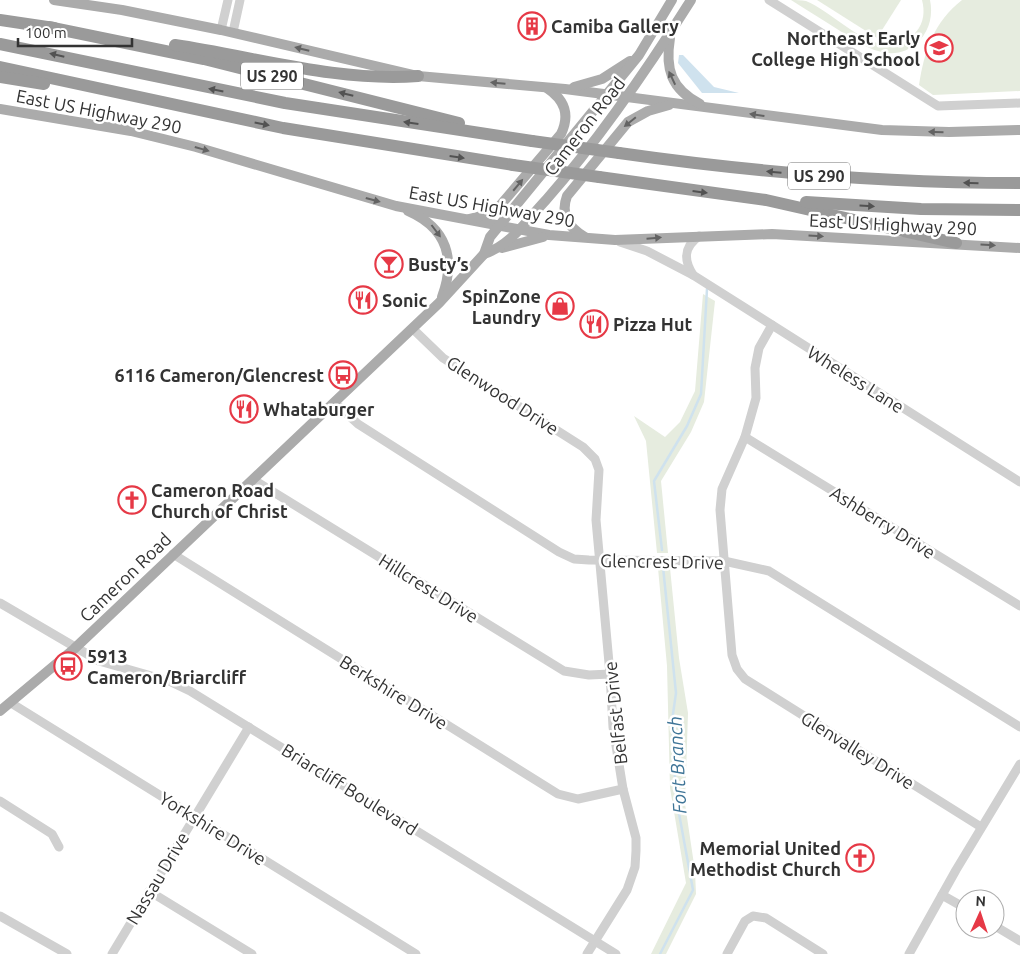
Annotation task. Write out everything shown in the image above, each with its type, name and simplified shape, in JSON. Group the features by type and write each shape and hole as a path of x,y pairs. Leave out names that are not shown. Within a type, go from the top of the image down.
{"highway":[{"name":"US 290","path":"0,20 48,27 214,62 440,117 494,134 532,141 800,175 919,182 1020,183"},
{"path":"48,27 193,48 339,73 396,77 418,76"},
{"path":"0,44 285,103 494,134"},
{"path":"0,67 132,96"},
{"name":"US 290","path":"0,77 132,96 283,128 513,165 766,200 921,208 1020,210"},
{"path":"766,200 956,243"}],"main road":[{"path":"54,0 122,10 234,32 344,60 418,76 609,94 882,130 941,132 1020,130"},
{"name":"Cameron Road","path":"0,711 74,649 439,303 484,254 490,237 639,55 672,0"},
{"name":"Cameron Road","path":"484,254 499,249 518,231 570,172 628,97 691,0"},
{"path":"671,32 667,61 673,83 690,99 707,108"},
{"path":"565,89 602,79 639,55"},
{"path":"466,219 485,216 498,208 561,134 566,120 564,106 555,94 546,87"},
{"path":"588,239 570,226 564,211 567,196 628,122 648,111 674,103"},
{"name":"East US Highway 290","path":"0,108 90,122 154,136 396,206 549,236 615,240 781,234 1020,248"},
{"path":"396,206 431,224 439,232 444,242 449,267 448,278 439,303"},
{"path":"499,249 549,236"}],"street":[{"path":"222,30 228,0"},
{"path":"234,32 240,0"},
{"path":"769,0 938,106 1020,103"},
{"path":"693,275 686,262 686,250 692,241 700,236"},
{"name":"Wheless Lane","path":"615,240 647,251 693,275 1020,482"},
{"path":"724,561 720,510 722,489 745,437 756,398 756,368 759,348 772,325"},
{"name":"Glenwood Drive","path":"413,329 443,358 583,448 595,459"},
{"name":"Glencrest Drive","path":"335,403 358,424 559,552 574,559 724,561 769,571 1020,728"},
{"name":"Ashberry Drive","path":"745,437 1020,606"},
{"name":"Belfast Drive","path":"587,954 627,890 635,868 636,838 623,789 613,727 596,520 600,479 595,459"},
{"name":"Hillcrest Drive","path":"254,480 564,671 589,676 610,674"},
{"name":"Berkshire Drive","path":"173,554 558,794 578,799 623,789"},
{"name":"Glenvalley Drive","path":"724,561 732,655 737,669 745,679 981,827"},
{"name":"Briarcliff Boulevard","path":"0,603 74,649 113,666 169,681 249,727 616,954"},
{"name":"Yorkshire Drive","path":"10,702 416,954"},
{"name":"Nassau Drive","path":"112,954 249,727"},
{"path":"909,954 981,827 1020,764"},
{"path":"0,801 52,834 59,847"},
{"path":"149,891 252,954"},
{"path":"942,895 955,902"},
{"path":"0,916 66,954"},
{"path":"727,954 745,921 753,916 766,918 823,954"},
{"path":"1005,932 1020,942"}],"shaded area":[{"path":"791,0 806,1 861,36 875,42 890,45 903,42 919,28 923,17 922,0 930,0 931,16 926,31 920,40 910,48 888,53 867,47"},
{"path":"817,0 901,0 877,38"},
{"path":"962,0 1020,0 1020,91 933,95 919,85 927,49 937,28"},
{"path":"703,294 715,301 704,402 691,432 661,481 668,553 657,553 646,441 634,416 665,437 680,422 695,391"},
{"path":"658,568 670,568 679,658 688,713 685,804 695,871 696,894 666,954 651,954 686,883 670,788 667,666"}],"water":[{"path":"679,55 683,55 714,87 739,93 702,93 678,63"}],"waterway":[{"name":"Fort Branch","path":"662,550 654,481 687,426 701,394 707,289"},
{"name":"Fort Branch","path":"660,954 693,890 676,797 672,721 676,693 663,567"}],"place":[{"name":"Camiba Gallery","path":"532,26"},
{"name":"Northeast Early College High School","path":"939,48"},
{"name":"Busty’s","path":"389,264"},
{"name":"Sonic","path":"363,300"},
{"name":"SpinZone Laundry","path":"560,306"},
{"name":"Pizza Hut","path":"594,324"},
{"name":"6116 Cameron/Glencrest","path":"343,375"},
{"name":"Whataburger","path":"244,409"},
{"name":"Cameron Road Church of Christ","path":"132,500"},
{"name":"5913 Cameron/Briarcliff","path":"68,666"},
{"name":"Memorial United Methodist Church","path":"860,858"}]}
